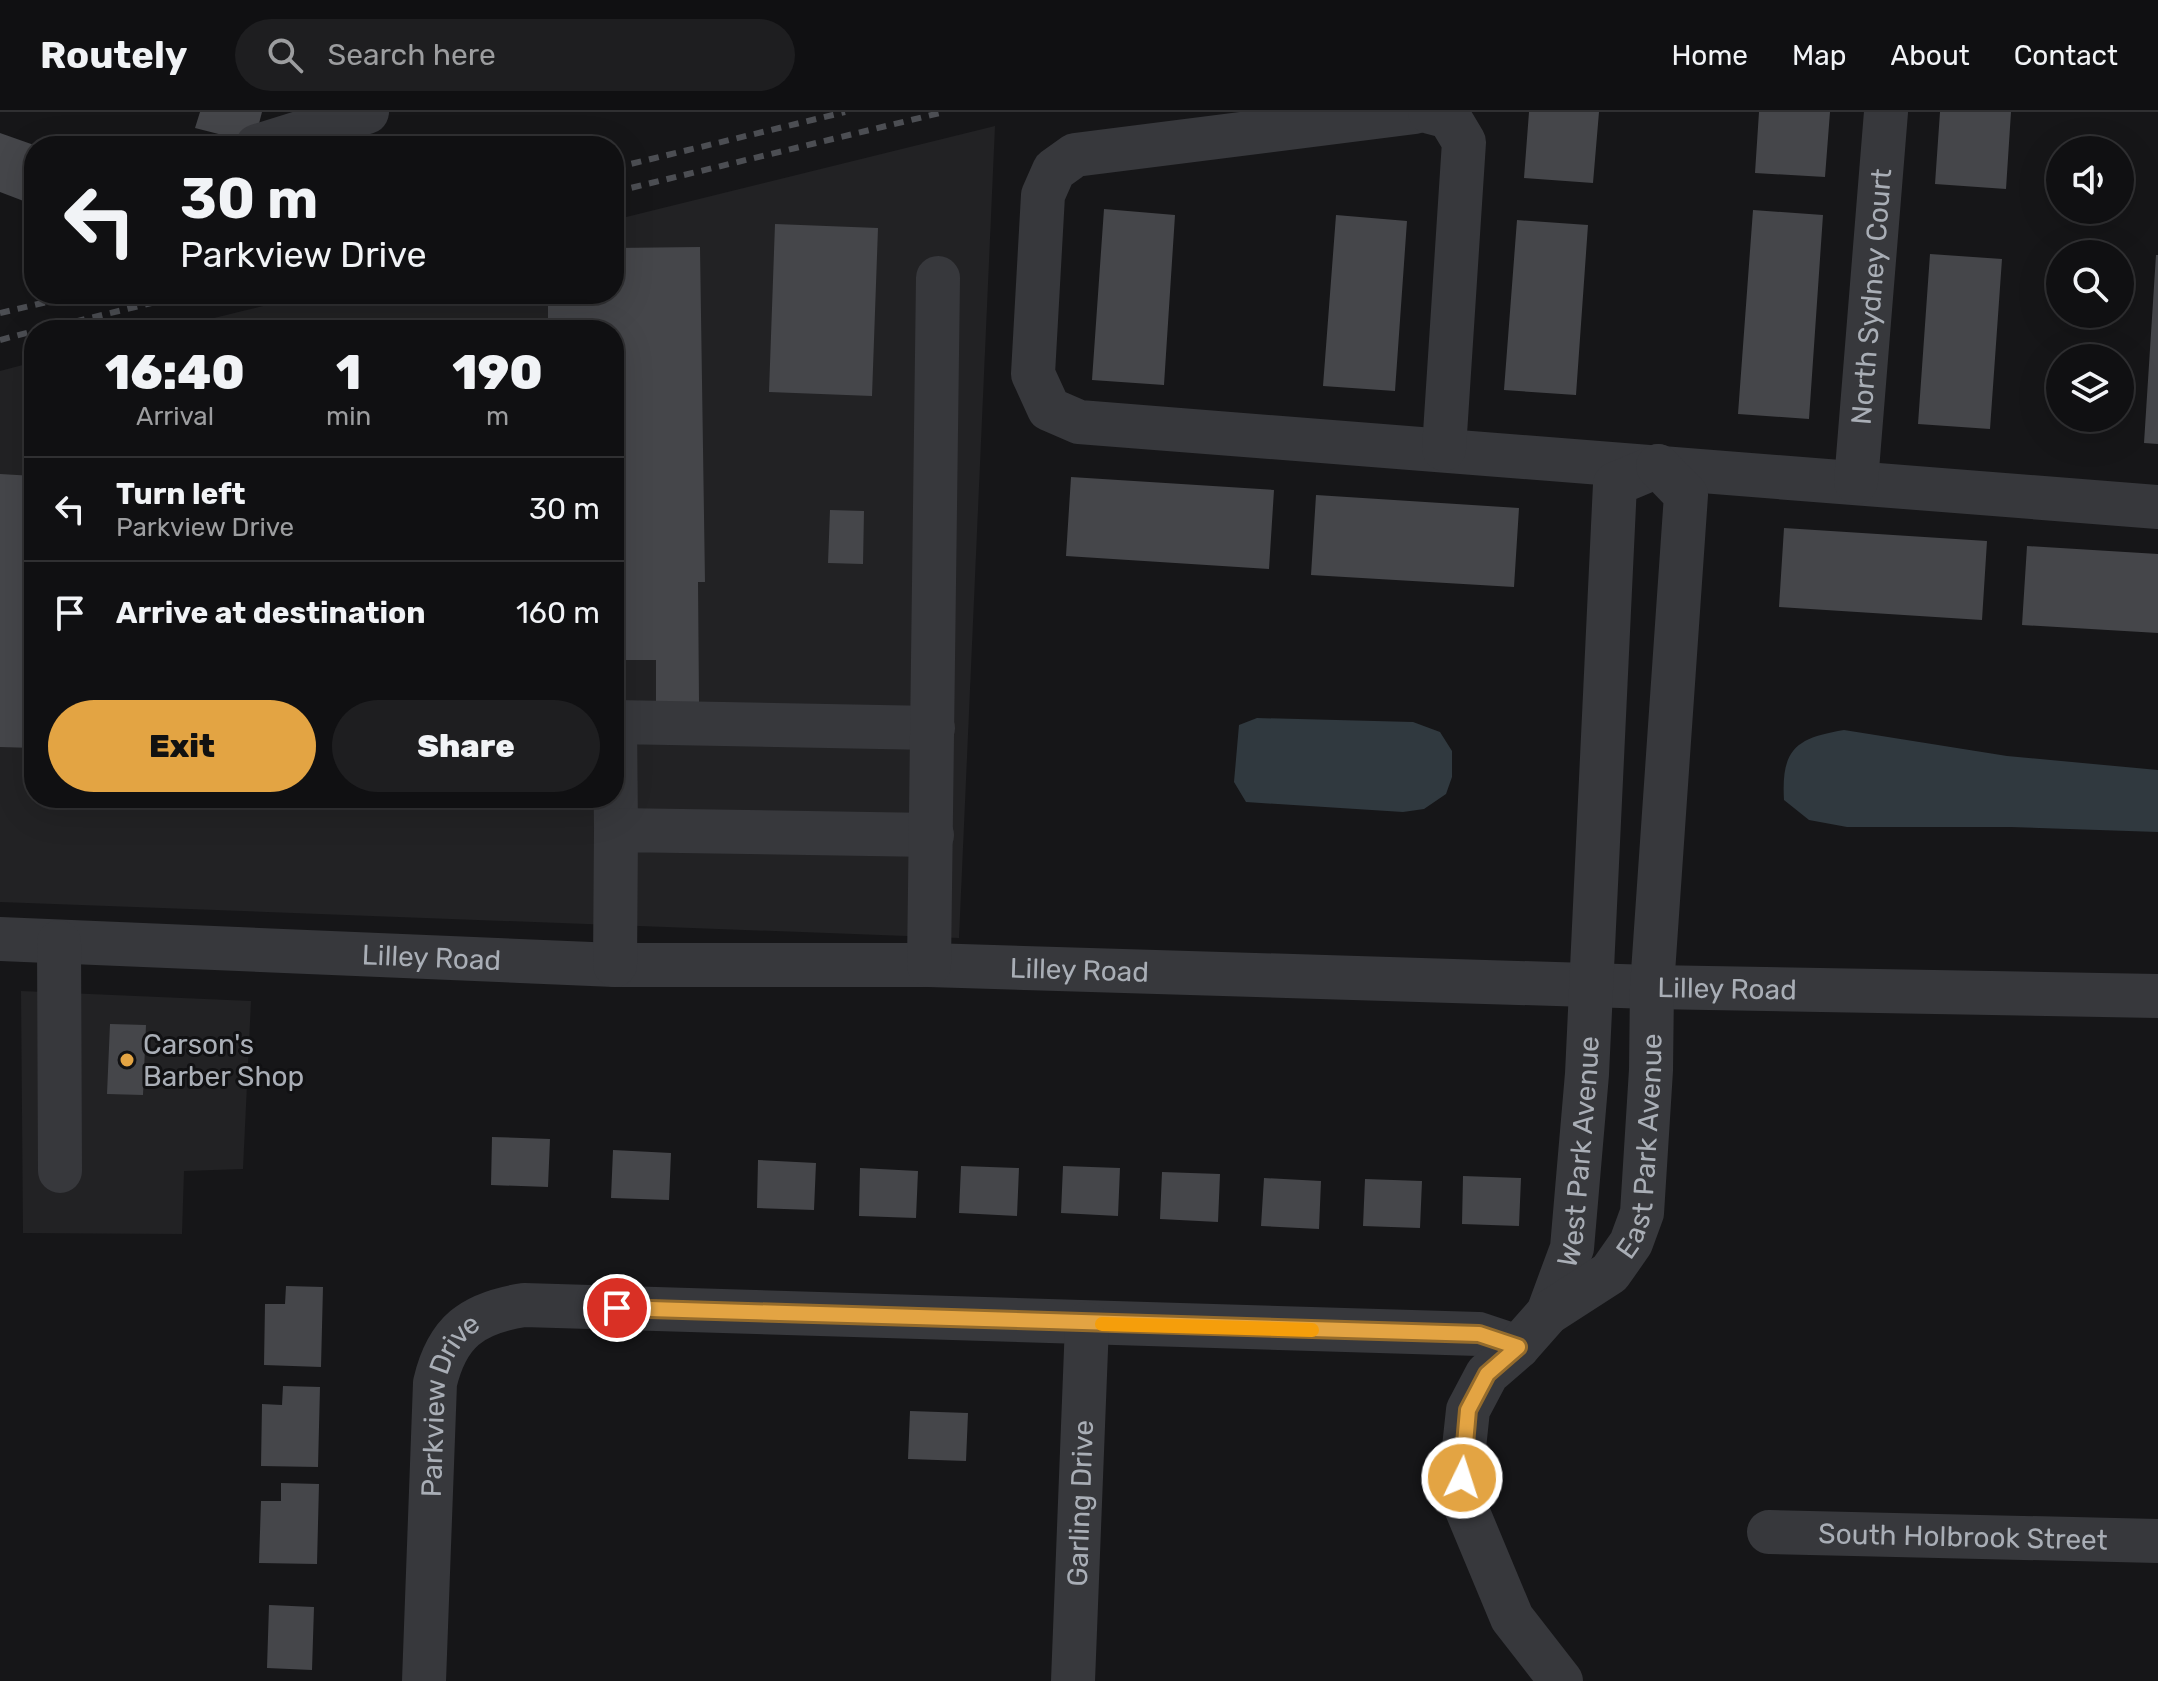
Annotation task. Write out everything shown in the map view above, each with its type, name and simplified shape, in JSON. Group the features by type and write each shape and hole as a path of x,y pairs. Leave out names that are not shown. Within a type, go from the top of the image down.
{"street":[{"path":"289,136 367,112"},
{"path":"1415,112 1075,155 1054,170 1043,195 1033,374 1049,409 1079,422 2158,507"},
{"path":"1430,112 1449,117 1464,142 1444,449"},
{"name":"North Sydney Court","path":"1856,482 1886,112"},
{"path":"929,965 938,278"},
{"name":"West Park Avenue","path":"1548,1313 1572,1248 1587,1074 1615,484 1658,466"},
{"name":"East Park Avenue","path":"1548,1313 1610,1273 1631,1243 1642,1213 1651,1070 1652,987 1686,495 1658,466"},
{"path":"624,722 933,728"},
{"path":"615,965 616,808"},
{"path":"616,830 932,835"},
{"name":"Lilley Road","path":"0,939 615,965 929,965 1652,987 2158,996"},
{"path":"59,942 60,1171"},
{"name":"Parkview Drive","path":"424,1681 435,1383 446,1349 459,1331 496,1309 524,1305 1479,1334 1518,1347"},
{"path":"1548,1313 1518,1347 1487,1374 1468,1410 1462,1498 1512,1618 1561,1681"},
{"name":"Garling Drive","path":"1073,1681 1087,1324"},
{"name":"South Holbrook Street","path":"1769,1532 2158,1541"}],"shaded area":[{"path":"995,126 959,938 0,902 0,371 24,365 24,808 624,808 624,320 206,320 271,304 624,304 624,218"},
{"path":"1257,718 1413,722 1440,732 1452,751 1452,777 1446,794 1424,809 1403,812 1246,802 1234,782 1239,725"},
{"path":"1844,730 2007,756 2158,770 2158,832 2011,827 1847,827 1809,820 1784,800 1785,769 1789,758 1803,742"},
{"path":"21,991 251,1001 243,1169 184,1171 182,1234 23,1233"}],"building":[{"path":"200,112 262,112 256,136 226,136 195,128"},
{"path":"1529,112 1599,112 1593,183 1524,178"},
{"path":"1759,112 1830,112 1825,177 1755,173"},
{"path":"1940,112 2011,112 2006,189 1935,184"},
{"path":"0,133 24,141 24,201 0,192"},
{"path":"1104,209 1175,215 1164,385 1092,380"},
{"path":"1753,210 1823,215 1809,419 1738,414"},
{"path":"1336,215 1407,221 1395,391 1323,386"},
{"path":"1517,220 1588,225 1576,395 1504,390"},
{"path":"775,224 878,228 872,396 769,392"},
{"path":"700,247 705,582 698,582 699,702 656,703 656,660 624,660 624,320 548,320 548,304 624,304 624,248"},
{"path":"1930,254 2002,259 1990,429 1918,424"},
{"path":"2158,255 2158,444 2144,443"},
{"path":"0,474 24,475 24,748 0,747"},
{"path":"1071,477 1274,490 1269,569 1066,556"},
{"path":"1316,495 1519,508 1514,587 1311,575"},
{"path":"830,510 864,511 863,564 828,563"},
{"path":"1784,528 1987,541 1982,620 1779,607"},
{"path":"2027,546 2158,554 2158,633 2022,625"},
{"name":"Carson's Barber Shop","path":"110,1024 146,1025 143,1095 107,1094"},
{"path":"492,1137 550,1139 548,1187 491,1185"},
{"path":"613,1150 671,1153 669,1200 611,1198"},
{"path":"758,1160 816,1163 814,1210 757,1208"},
{"path":"961,1166 1019,1168 1017,1216 959,1213"},
{"path":"1063,1166 1120,1168 1118,1216 1061,1213"},
{"path":"860,1168 918,1171 916,1218 859,1216"},
{"path":"1162,1172 1220,1174 1218,1222 1160,1219"},
{"path":"1463,1176 1521,1178 1519,1226 1462,1224"},
{"path":"1264,1178 1321,1181 1319,1229 1261,1226"},
{"path":"1365,1179 1422,1181 1420,1228 1363,1226"},
{"path":"286,1286 323,1287 321,1367 264,1365 265,1304 285,1304"},
{"path":"283,1386 320,1387 318,1467 261,1466 262,1404 282,1405"},
{"path":"910,1411 968,1413 966,1461 908,1459"},
{"path":"281,1483 319,1484 317,1564 259,1563 261,1501 281,1501"},
{"path":"269,1605 314,1607 312,1670 267,1668"}],"railway":[{"path":"624,166 845,112"},
{"path":"624,190 944,112"},
{"path":"0,313 38,304"},
{"path":"81,320 148,304"},
{"path":"0,340 24,334"}],"slow traffic":[{"path":"1102,1324 1312,1330"}],"place":[{"name":"Carson's Barber Shop","path":"127,1060"}],"route":[{"path":"617,1308 1479,1334 1518,1347 1487,1374 1468,1410 1462,1478"}]}
